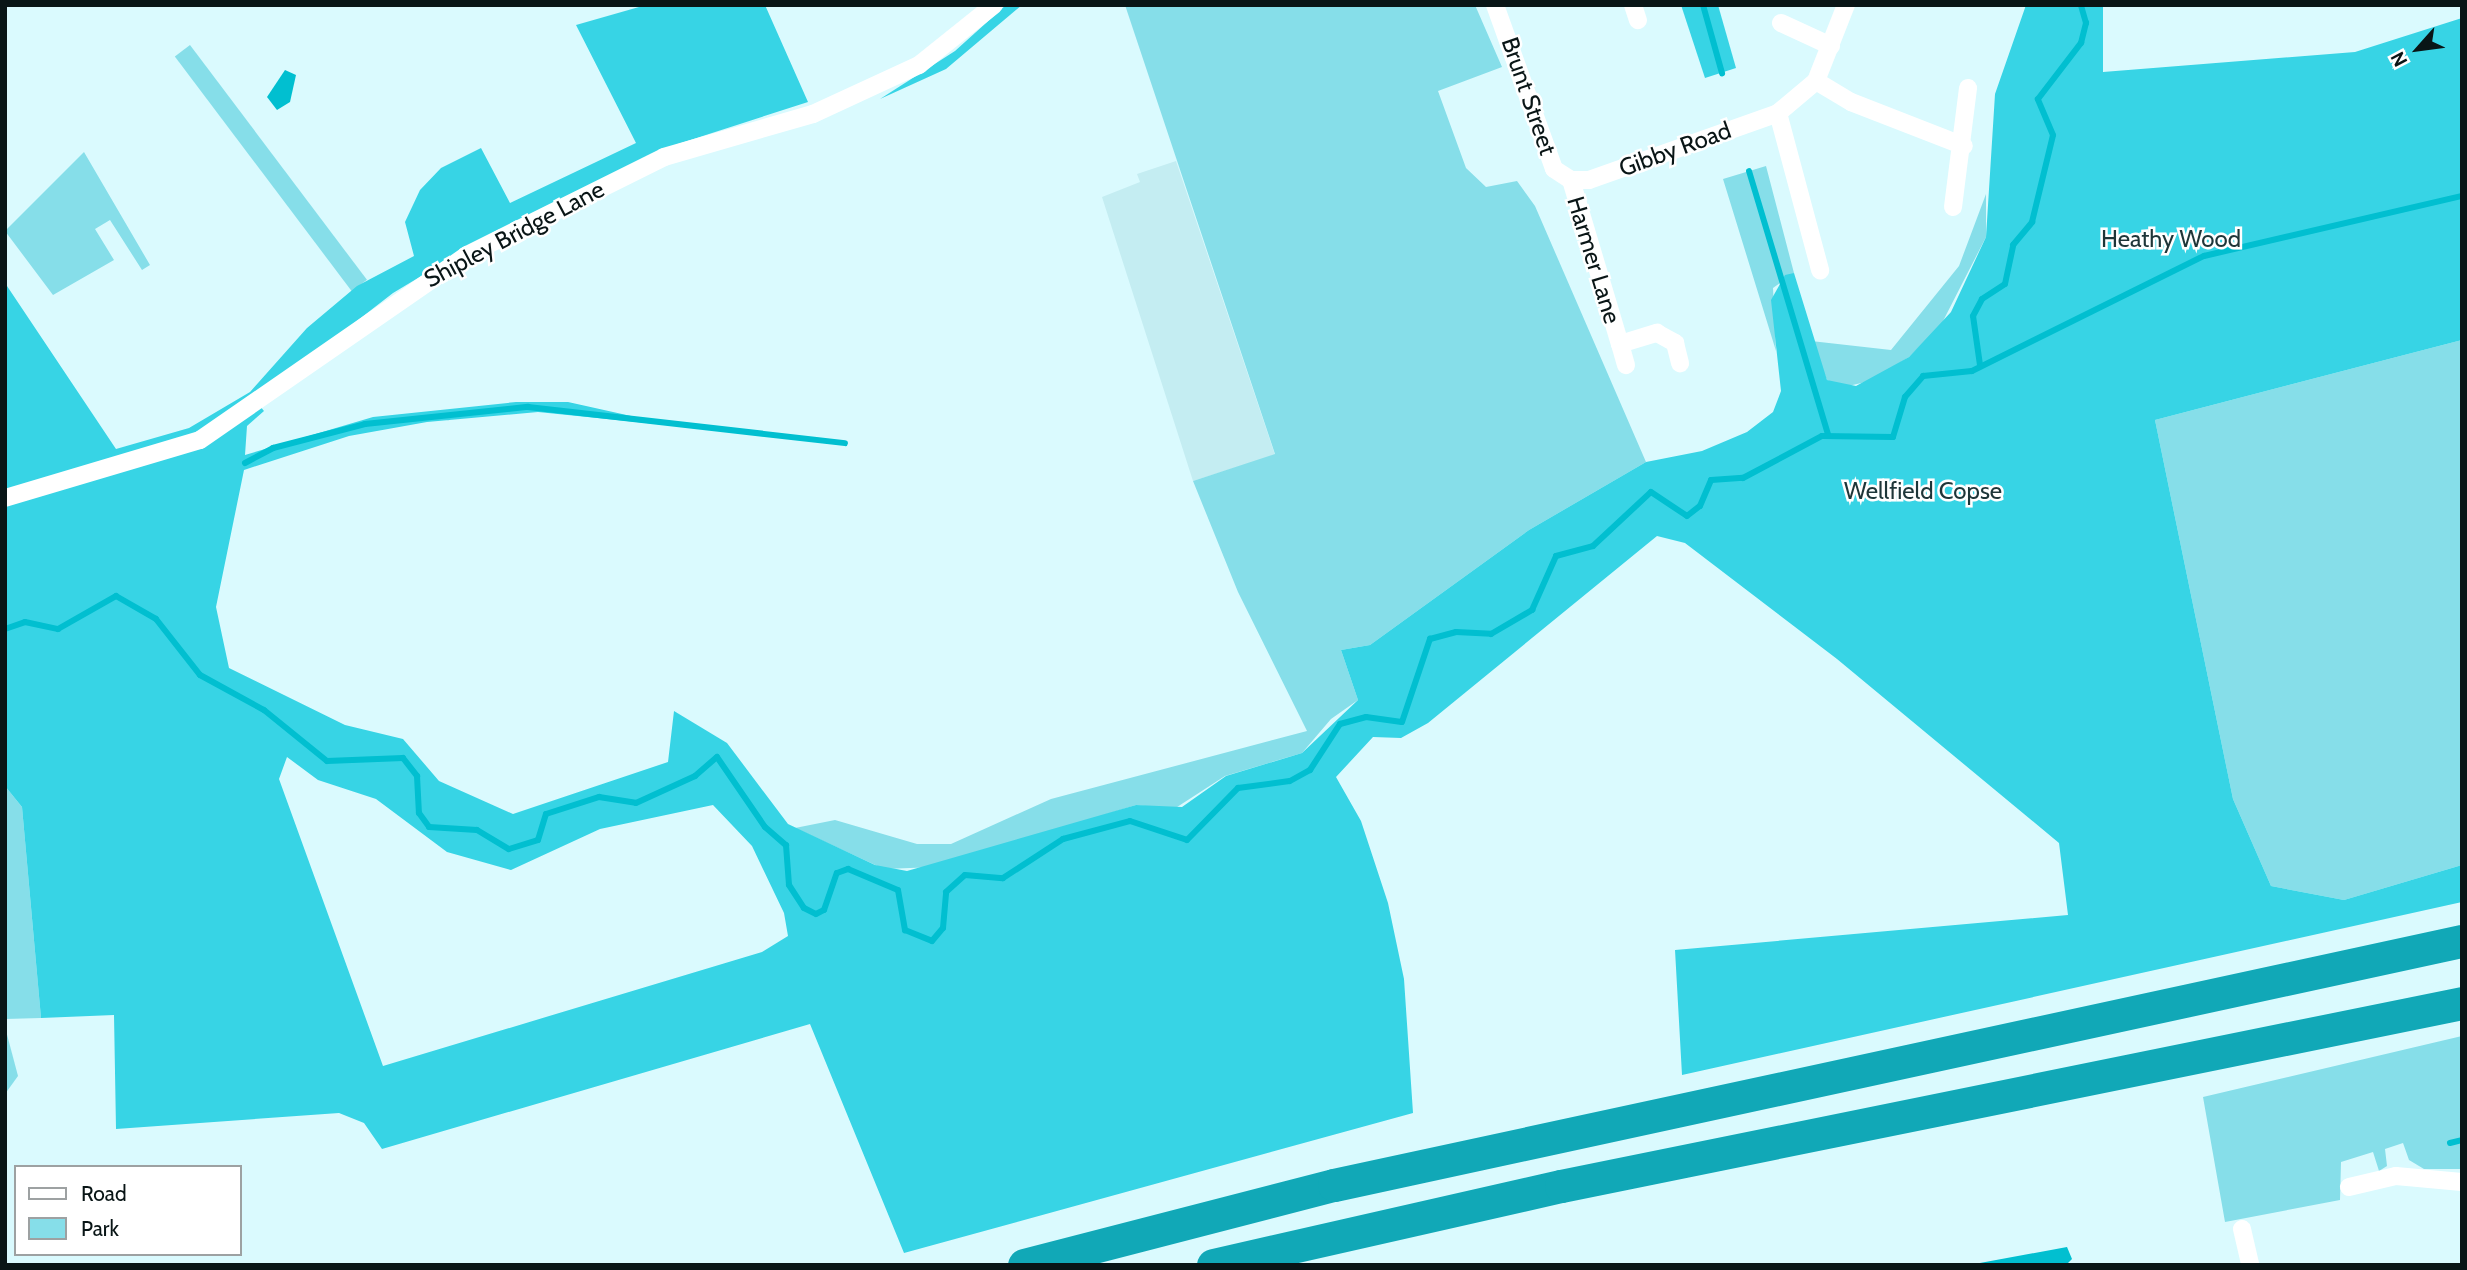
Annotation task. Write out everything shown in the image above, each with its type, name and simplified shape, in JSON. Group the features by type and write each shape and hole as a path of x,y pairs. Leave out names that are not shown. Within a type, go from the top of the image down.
{"highway":[{"path":"1024,1265 1334,1185 2462,941"},
{"path":"1213,1265 1561,1186 2462,1003"}],"street":[{"name":"Shipley Bridge Lane","path":"5,498 200,440 475,250 664,157 799,119 929,61 994,5"},
{"name":"Brunt Street","path":"1495,5 1554,169 1571,180"},
{"name":"Gibby Road","path":"1571,180 1589,180 1778,113 1816,81 1846,5"},
{"path":"1781,23 1831,46"},
{"path":"1816,81 1850,102 1964,146"},
{"path":"1953,207 1964,146 1968,88"},
{"path":"1778,113 1820,270"},
{"name":"Harmer Lane","path":"1571,180 1620,344 1657,333 1675,343 1681,363"},
{"path":"1620,344 1626,365"},
{"path":"2349,1187 2396,1176 2462,1182"},
{"path":"2242,1229 2250,1265"}],"shaded area":[{"path":"285,70 296,75 290,102 277,110 267,97"},
{"path":"1176,161 1275,455 1193,481 1102,197 1140,182 1137,174"},
{"path":"2067,1247 2072,1259 2066,1265 1969,1265"}],"green space":[{"path":"646,5 765,5 808,102 678,144 473,245 393,293 255,400 264,411 247,426 245,455 373,417 516,402 568,402 676,426 538,412 427,422 349,436 244,470 216,607 229,668 345,725 403,739 439,781 513,814 668,762 674,711 727,743 788,824 875,865 907,871 1136,805 1182,807 1226,776 1302,753 1358,700 1341,650 1370,645 1529,530 1646,462 1702,451 1747,432 1773,412 1781,391 1771,300 1785,275 1794,273 1827,380 1856,386 1909,357 1951,312 1986,237 1995,94 2026,5 2103,5 2103,72 2355,52 2462,18 2462,340 2155,420 2233,799 2271,886 2344,900 2462,865 2462,902 1682,1075 1675,950 2068,915 2059,843 1837,659 1685,543 1657,536 1428,723 1401,738 1373,737 1336,777 1361,821 1388,903 1404,979 1413,1113 904,1253 810,1024 382,1149 364,1123 339,1113 116,1129 114,1015 41,1018 22,807 5,786 5,283 116,449 189,428 250,392 307,328 357,286 414,256 405,222 420,190 441,168 481,148 510,203 636,143 576,25","holes":["287,757 318,780 376,799 447,852 511,870 600,829 713,805 752,846 784,913 788,936 762,952 383,1066 279,779"]},
{"path":"1006,5 1022,5 946,69 880,99 955,51"},
{"path":"1125,5 1475,5 1502,67 1438,91 1466,168 1486,187 1517,181 1535,206 1646,462 1529,530 1370,645 1341,650 1358,700 1331,719 1302,753 1225,776 1174,809 1136,805 936,867 884,869 795,828 835,820 917,844 951,844 1051,799 1307,731 1238,592 1193,481 1275,454"},
{"path":"1681,5 1718,5 1736,68 1705,78"},
{"path":"190,45 367,280 352,291 175,56"},
{"path":"84,152 150,265 142,270 110,220 95,229 114,260 53,295 5,231"},
{"path":"1766,166 1794,273 1773,288 1776,351 1723,179"},
{"path":"1986,194 1986,237 1941,325 1909,357 1870,381 1844,387 1827,380 1811,341 1891,350 1959,266"},
{"path":"2462,340 2462,865 2344,900 2271,886 2233,799 2155,420"},
{"path":"5,786 22,807 41,1018 5,1019"},
{"path":"5,1027 18,1076 5,1094"},
{"path":"2462,1036 2462,1169 2424,1169 2409,1160 2403,1143 2385,1149 2387,1166 2379,1171 2373,1152 2341,1162 2340,1200 2225,1222 2203,1097"}],"waterway":[{"path":"1703,5 1722,73"},
{"path":"1980,365 1973,316 1982,299 2005,284 2013,245 2032,222 2053,135 2038,99 2081,43 2086,23 2081,5"},
{"path":"1749,171 1828,434"},
{"path":"5,629 25,622 58,629 116,596 156,619 200,675 264,710 327,761 403,758 417,776 419,813 429,827 477,830 509,849 538,840 546,814 599,797 636,803 695,776 717,757 765,827 786,845 789,885 804,908 816,914 824,910 837,873 848,869 898,890 905,930 932,941 943,928 946,892 965,875 1003,878 1063,839 1130,821 1187,840 1238,788 1290,781 1310,770 1340,724 1366,717 1402,722 1430,639 1456,632 1491,634 1532,610 1556,556 1593,546 1651,492 1687,516 1700,506 1711,480 1743,478 1822,436 1893,437 1905,397 1923,376 1972,371 2204,256 2462,196"},
{"path":"245,463 273,448 365,424 528,407 845,443"},
{"path":"2450,1143 2462,1140"}],"park label":[{"name":"Heathy Wood","path":"2171,239"},
{"name":"Wellfield Copse","path":"1923,491"}]}
